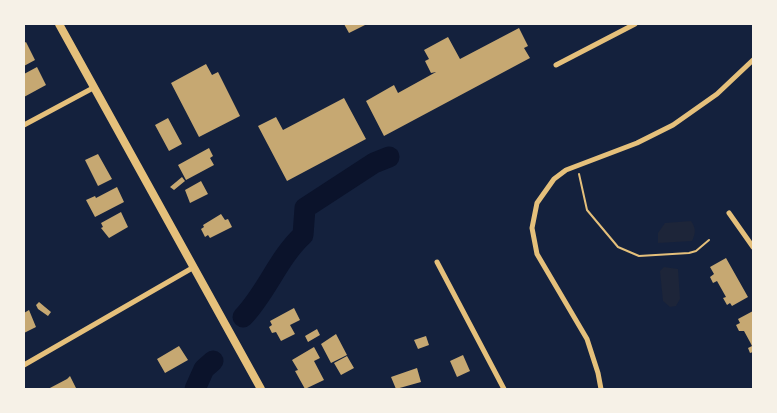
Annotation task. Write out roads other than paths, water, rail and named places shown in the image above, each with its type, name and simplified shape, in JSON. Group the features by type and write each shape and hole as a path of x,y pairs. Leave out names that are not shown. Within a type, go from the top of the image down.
{"street":[{"path":"59,24 261,389"},
{"path":"556,65 635,24"},
{"path":"600,389 598,373 587,339 537,254 532,228 537,203 554,179 566,170 628,147 673,125 717,94 753,60"},
{"path":"24,125 93,88"},
{"path":"728,213 753,247"},
{"path":"437,262 502,389"},
{"path":"24,365 194,267"}],"waterway":[{"path":"243,317 259,297 286,254 303,235 305,208 374,163 389,157"},
{"path":"195,389 204,369 213,361"}]}
